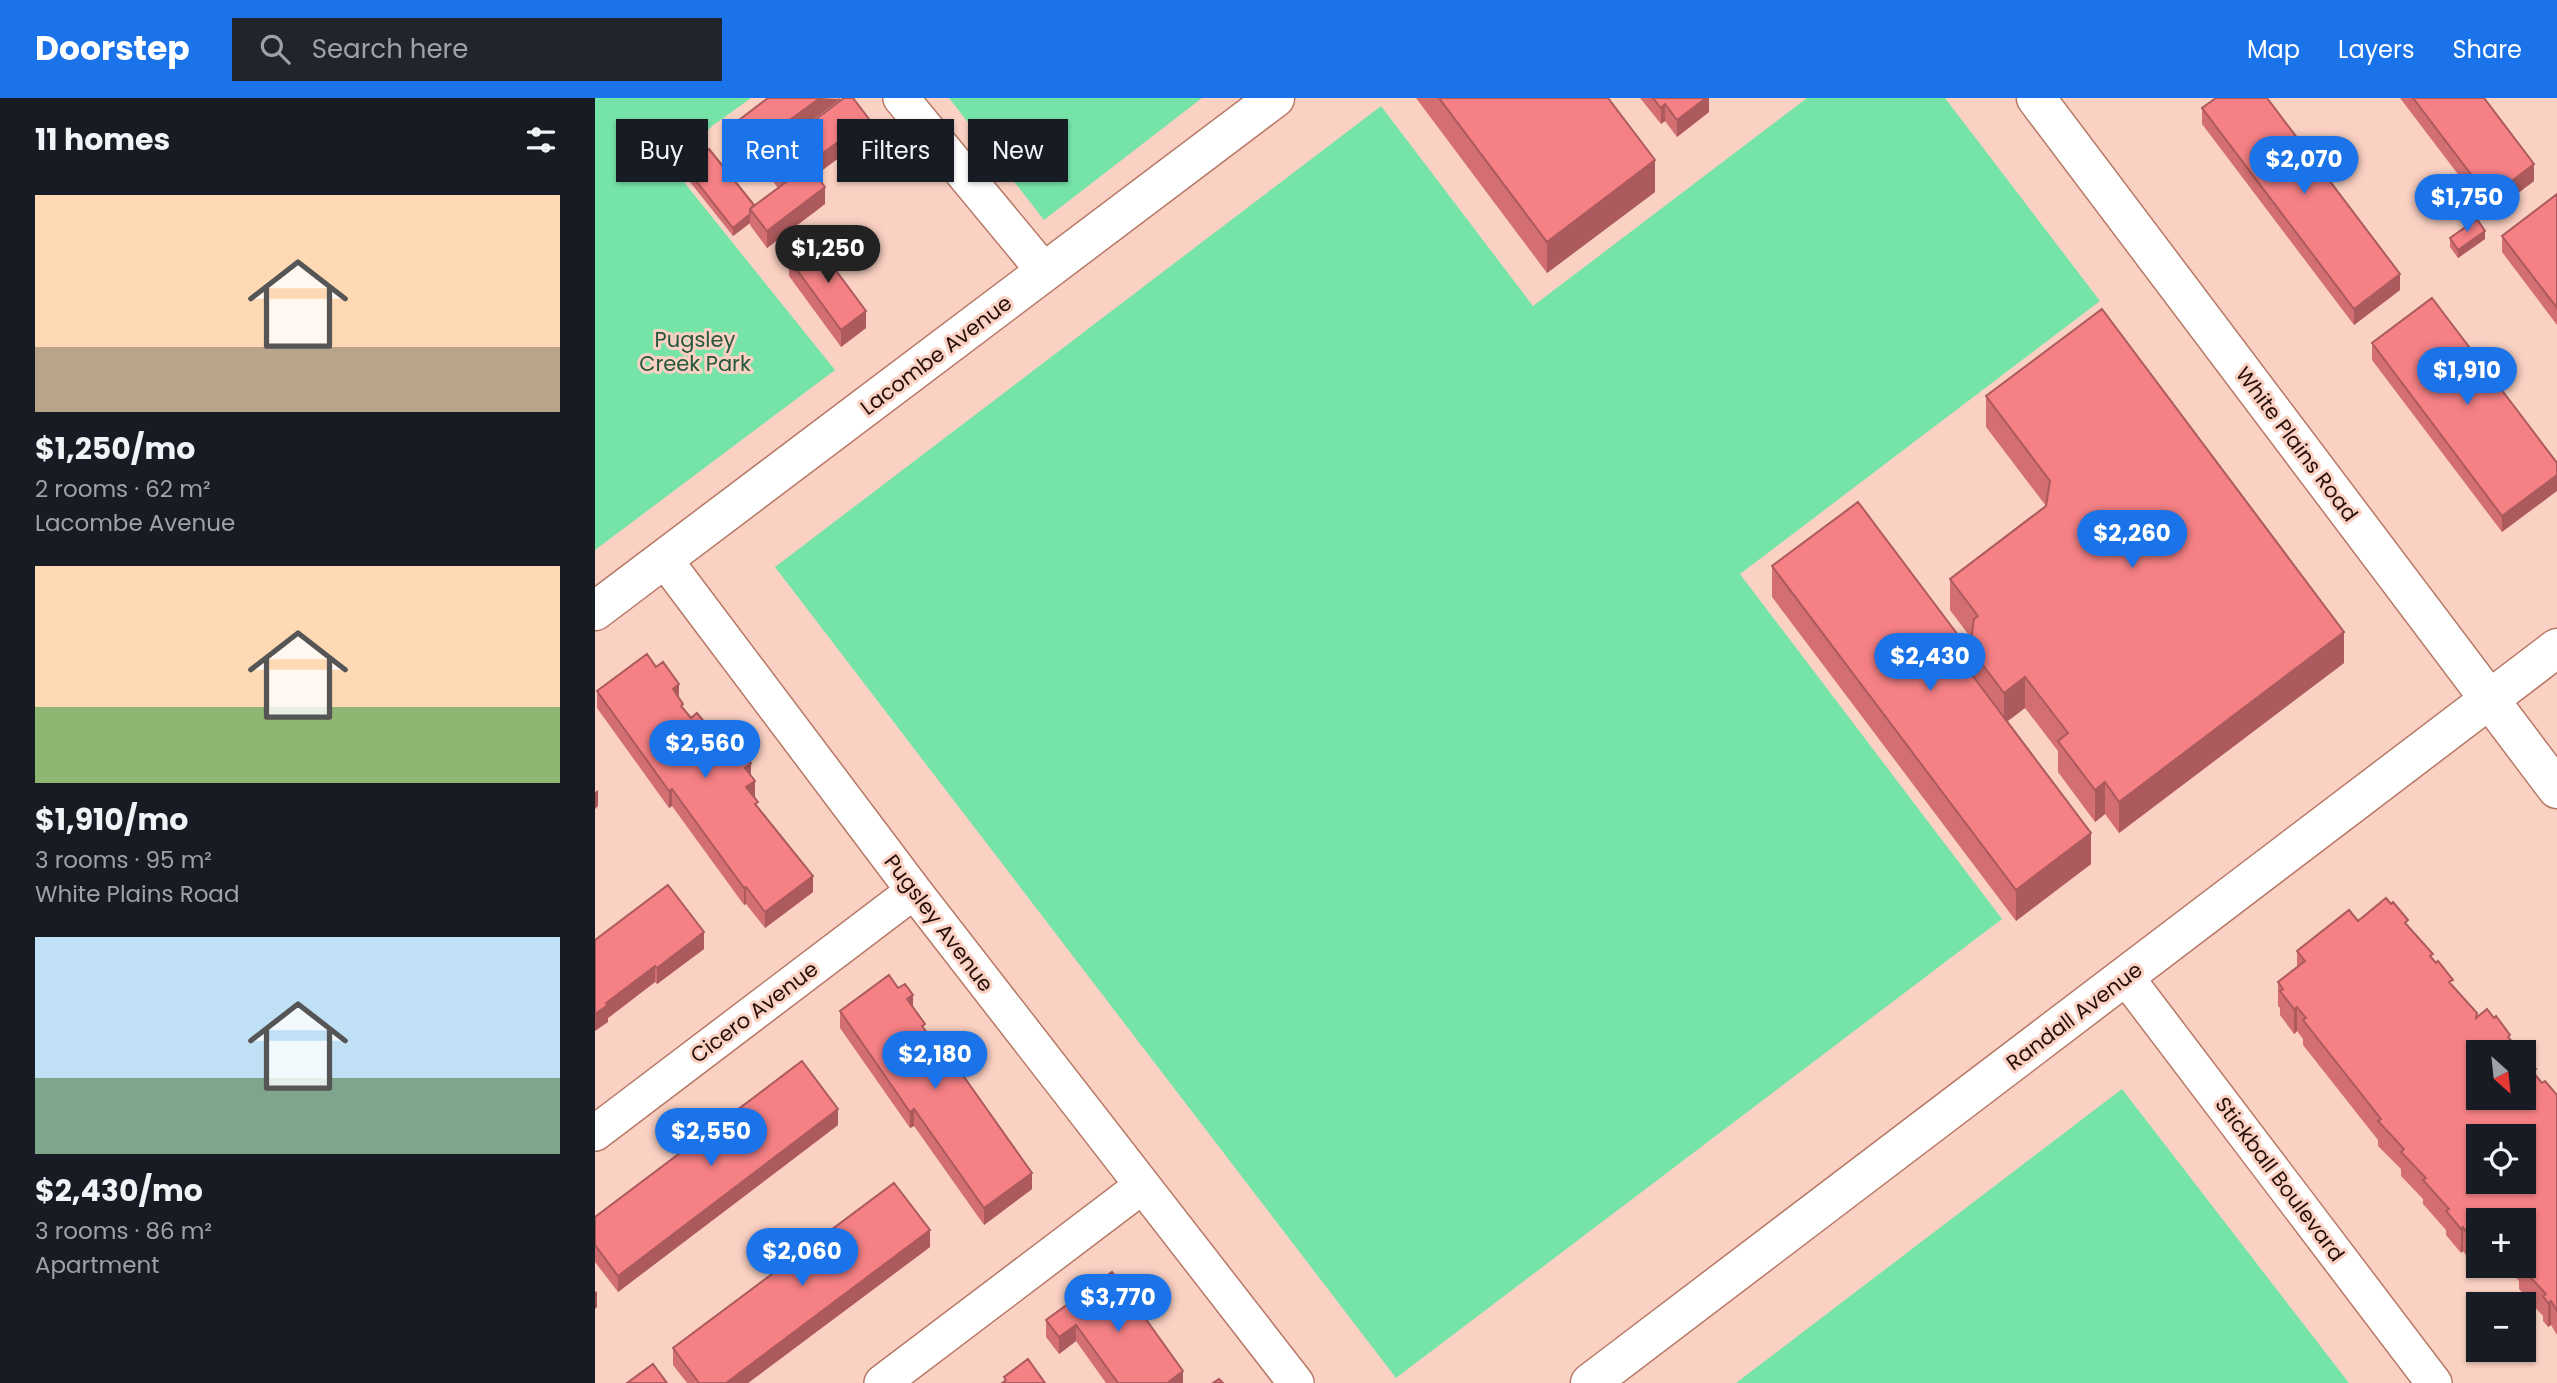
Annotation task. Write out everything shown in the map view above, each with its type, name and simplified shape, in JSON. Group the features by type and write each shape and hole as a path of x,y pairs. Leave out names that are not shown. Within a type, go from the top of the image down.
{"main road":[{"name":"Lacombe Avenue","path":"595,611 1275,98"},
{"name":"White Plains Road","path":"2036,98 2557,789"},
{"name":"Randall Avenue","path":"1590,1383 2557,648"}],"street":[{"path":"901,98 1045,272"},
{"name":"Pugsley Avenue","path":"664,559 914,891 1296,1383"},
{"name":"Cicero Avenue","path":"595,1133 914,891"},
{"name":"Stickball Boulevard","path":"2126,976 2434,1383"},
{"path":"882,1383 1142,1186"}],"green space":[{"name":"Pugsley Creek Park","path":"595,98 751,98 708,130 708,119 616,119 616,182 684,182 835,370 595,550"},
{"path":"949,98 1202,98 1044,220 1014,182 1068,182 1068,119 968,119 968,122"},
{"path":"1807,98 1945,98 2100,301 1740,574 2002,919 1396,1378 775,567 1381,106 1533,306"},
{"path":"2122,1089 2349,1383 1736,1383"}],"building":[{"path":"768,98 820,98 791,119 740,119"},
{"path":"844,98 853,98 869,119 837,119 837,143 823,153 823,119 816,119"},
{"path":"1439,98 1608,98 1655,160 1547,242"},
{"path":"1653,98 1706,98 1677,120 1665,104 1661,108"},
{"path":"2216,98 2267,98 2400,274 2354,309 2202,108"},
{"path":"2413,98 2484,98 2534,164 2489,198"},
{"path":"708,150 722,165 722,182 736,182 754,205 750,214 733,228 697,182 708,182"},
{"path":"786,182 821,182 825,187 767,231 750,209"},
{"path":"2557,194 2557,308 2502,236"},
{"path":"2477,219 2485,231 2458,250 2450,238"},
{"path":"814,241 866,311 841,330 789,259"},
{"path":"2432,298 2557,463 2557,475 2502,516 2372,343"},
{"path":"2102,309 2344,632 2119,802 2105,782 2095,790 2058,741 2068,733 2025,677 2004,693 1970,648 1974,619 1978,616 1950,579 2046,506 2050,481 1986,396"},
{"path":"1858,502 1967,647 1957,655 2091,833 2016,890 1772,566"},
{"path":"647,654 656,667 663,662 679,684 673,689 683,704 681,706 691,718 697,713 714,734 707,740 718,754 735,742 751,763 745,768 755,781 746,787 758,802 755,804 813,876 765,912 746,887 744,888 672,789 669,791 597,691"},
{"path":"668,885 704,932 657,968 655,966 595,1014 595,940"},
{"path":"2386,898 2391,904 2393,902 2408,920 2405,923 2433,954 2430,956 2436,963 2438,961 2453,980 2449,982 2477,1013 2476,1018 2487,1009 2494,1018 2496,1016 2510,1035 2508,1037 2511,1040 2466,1040 2466,1110 2536,1110 2536,1076 2542,1083 2545,1081 2557,1095 2557,1311 2551,1301 2548,1303 2543,1296 2546,1294 2531,1278 2536,1278 2536,1208 2466,1208 2466,1231 2463,1227 2461,1229 2446,1211 2449,1209 2423,1180 2426,1178 2401,1152 2404,1149 2378,1121 2381,1119 2303,1020 2306,1018 2297,1007 2294,1009 2280,991 2283,989 2278,982 2305,961 2297,951 2349,910 2358,921"},
{"path":"889,975 898,988 905,984 913,995 907,999 925,1024 922,1026 959,1076 962,1074 1032,1173 984,1208 914,1109 910,1112 840,1011"},
{"path":"802,1061 838,1109 618,1276 595,1245 595,1217"},
{"path":"894,1183 930,1230 726,1383 699,1383 673,1348"},
{"path":"1112,1272 1183,1371 1167,1383 1118,1383 1076,1325 1059,1337 1046,1320"},
{"path":"1028,1359 1045,1383 1002,1383 1006,1380 1004,1377"},
{"path":"653,1364 667,1383 627,1383"}]}
